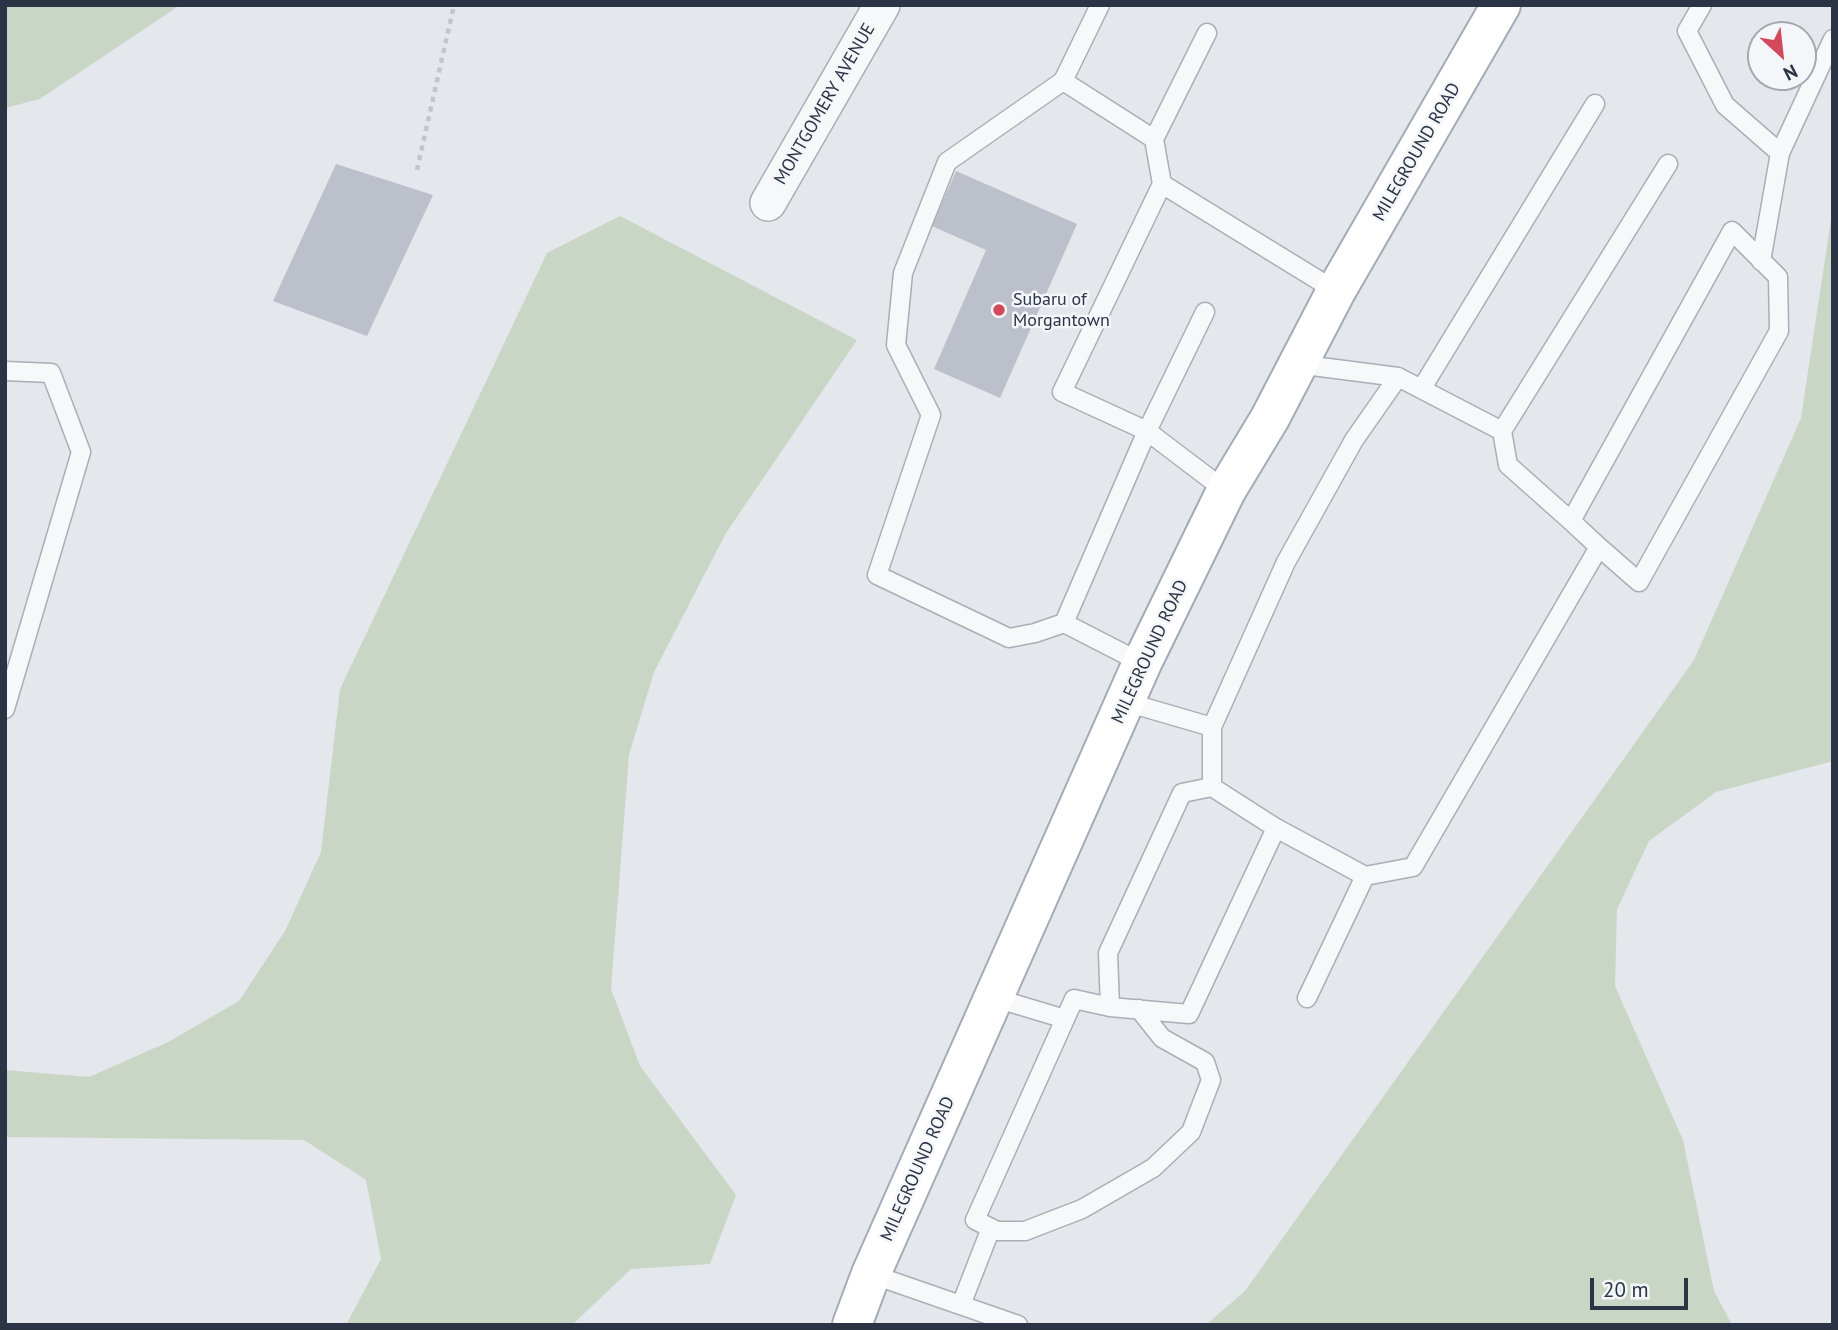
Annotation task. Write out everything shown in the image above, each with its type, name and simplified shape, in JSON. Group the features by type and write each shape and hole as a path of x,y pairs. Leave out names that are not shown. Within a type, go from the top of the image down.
{"main road":[{"name":"MILEGROUND ROAD","path":"852,1325 871,1274 1142,663 1226,491 1270,418 1336,291 1501,5"}],"street":[{"name":"MONTGOMERY AVENUE","path":"768,203 882,5"}],"lane":[{"path":"1100,5 1063,81 947,162 903,273 896,345 932,415 877,575 1009,638 1064,623 1142,663"},
{"path":"1702,5 1687,31 1725,105 1780,153"},
{"path":"1207,33 1154,139 1162,184 1062,392 1147,431 1226,491"},
{"path":"1761,261 1780,153 1833,39"},
{"path":"1063,81 1154,139"},
{"path":"1422,388 1595,104"},
{"path":"1570,521 1732,231 1777,277 1779,331 1639,583 1600,547 1570,521 1508,465 1502,431 1668,164"},
{"path":"1162,184 1336,291"},
{"path":"1064,623 1147,431 1205,312"},
{"path":"1297,364 1398,377 1502,431"},
{"path":"5,371 51,373 81,452 5,709"},
{"path":"1212,788 1212,727 1286,562 1354,440 1398,377"},
{"path":"1110,1007 1108,953 1182,793 1212,788 1276,828 1365,876 1413,867 1600,547"},
{"path":"1126,702 1212,727"},
{"path":"1139,1009 1162,1038 1205,1062 1211,1080 1191,1132 1153,1168 1082,1209 1025,1231 997,1231 975,1220 1074,999 1110,1007 1139,1009 1189,1014 1276,828"},
{"path":"1307,998 1365,876"},
{"path":"995,998 1065,1018"},
{"path":"961,1305 991,1228"},
{"path":"871,1274 1018,1325"}],"path":[{"path":"417,170 454,5"}],"green space":[{"path":"5,5 180,5 40,99 5,108"},
{"path":"1833,206 1833,761 1716,792 1649,841 1617,909 1615,986 1683,1140 1714,1291 1732,1325 1206,1325 1245,1291 1694,660 1801,418"},
{"path":"620,216 857,340 726,533 654,672 629,755 611,989 640,1066 736,1195 710,1264 631,1269 572,1325 346,1325 381,1259 366,1180 304,1140 5,1137 5,1070 89,1077 168,1042 239,1001 285,931 321,852 340,689 547,253"}],"building":[{"path":"336,164 433,195 367,336 273,301"},
{"name":"Subaru of Morgantown","path":"956,171 1077,224 1000,398 934,369 986,250 932,226"}],"place":[{"name":"Subaru of Morgantown","path":"999,310"}]}
